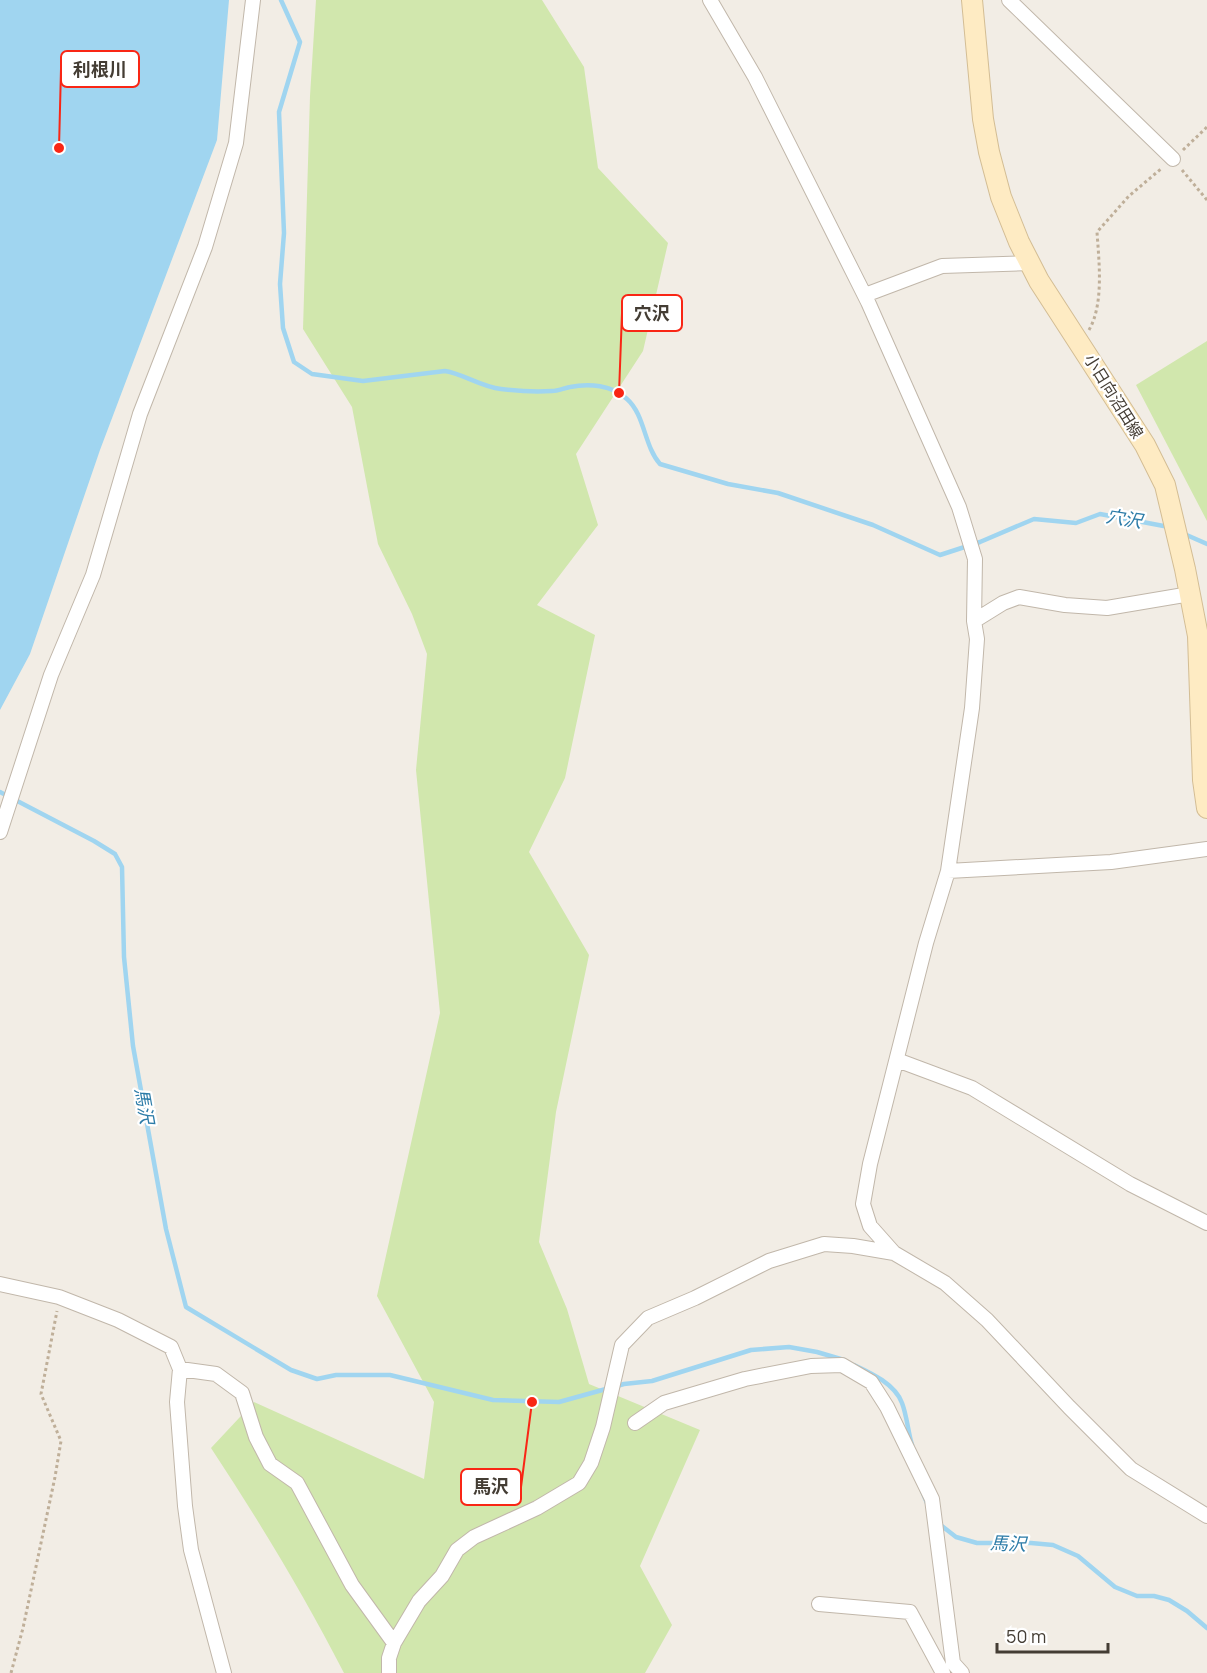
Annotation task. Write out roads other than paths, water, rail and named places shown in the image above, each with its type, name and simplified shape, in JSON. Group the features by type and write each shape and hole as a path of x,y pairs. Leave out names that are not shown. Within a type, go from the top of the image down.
{"main road":[{"name":"小日向沼田線","path":"972,0 983,119 1001,197 1019,242 1039,281 1145,445 1165,485 1198,636 1203,780 1207,808"}],"street":[{"path":"0,832 51,675 93,575 140,414 208,236 236,143 253,0"},
{"path":"710,0 755,77 865,295 959,507 975,559 974,621 977,639 972,708 948,871 926,943 870,1164 863,1204 870,1226 894,1253 945,1283 987,1320 1131,1469 1207,1516"},
{"path":"1009,0 1173,159"},
{"path":"865,295 942,266 1030,263"},
{"path":"974,621 1003,603 1019,597 1065,605 1107,608 1190,594"},
{"path":"948,871 1111,862 1207,849"},
{"path":"897,1060 972,1088 1130,1184 1207,1223"},
{"path":"389,1673 389,1658 394,1643 419,1601 441,1576 457,1550 474,1537 537,1508 579,1483 591,1463 603,1427 622,1345 648,1317 695,1298 769,1261 824,1244 894,1253"},
{"path":"0,1284 59,1297 118,1320 171,1347 180,1369 177,1402 185,1506 191,1550 225,1673"},
{"path":"635,1423 664,1403 745,1379 811,1366 842,1365 871,1382 887,1407 932,1499 953,1663 962,1673"},
{"path":"180,1369 216,1374 242,1393 256,1437 270,1464 297,1483 352,1585 394,1643"},
{"path":"819,1604 910,1612 943,1673"}],"water":[{"path":"0,0 229,0 217,140 100,450 30,654 0,710"}],"waterway":[{"name":"穴沢","path":"281,0 300,42 279,112 284,233 280,284 283,328 294,362 312,374 363,381 445,371 486,386 507,390 556,391 585,385 607,388 621,394 638,413 651,448 660,464 728,484 778,493 873,525 940,555 980,542 1034,519 1076,523 1100,514 1169,527"},
{"name":"穴沢","path":"1182,533 1207,544"},
{"name":"馬沢","path":"0,792 94,841 115,854 122,867 124,957 133,1046 166,1229 186,1307 291,1370 317,1379 336,1375 390,1375 493,1400 559,1402 624,1384 652,1381 751,1350 789,1347 844,1360"},
{"name":"馬沢","path":"854,1365 882,1380 899,1396 912,1445"},
{"name":"馬沢","path":"922,1491 929,1508"},
{"name":"馬沢","path":"938,1523 956,1537 977,1543 1053,1545 1078,1556 1115,1587 1137,1596 1154,1596 1169,1600 1187,1611 1207,1628"}],"place":[{"name":"利根川","path":"59,148"},
{"name":"穴沢","path":"619,393"},
{"name":"馬沢","path":"532,1402"}]}
